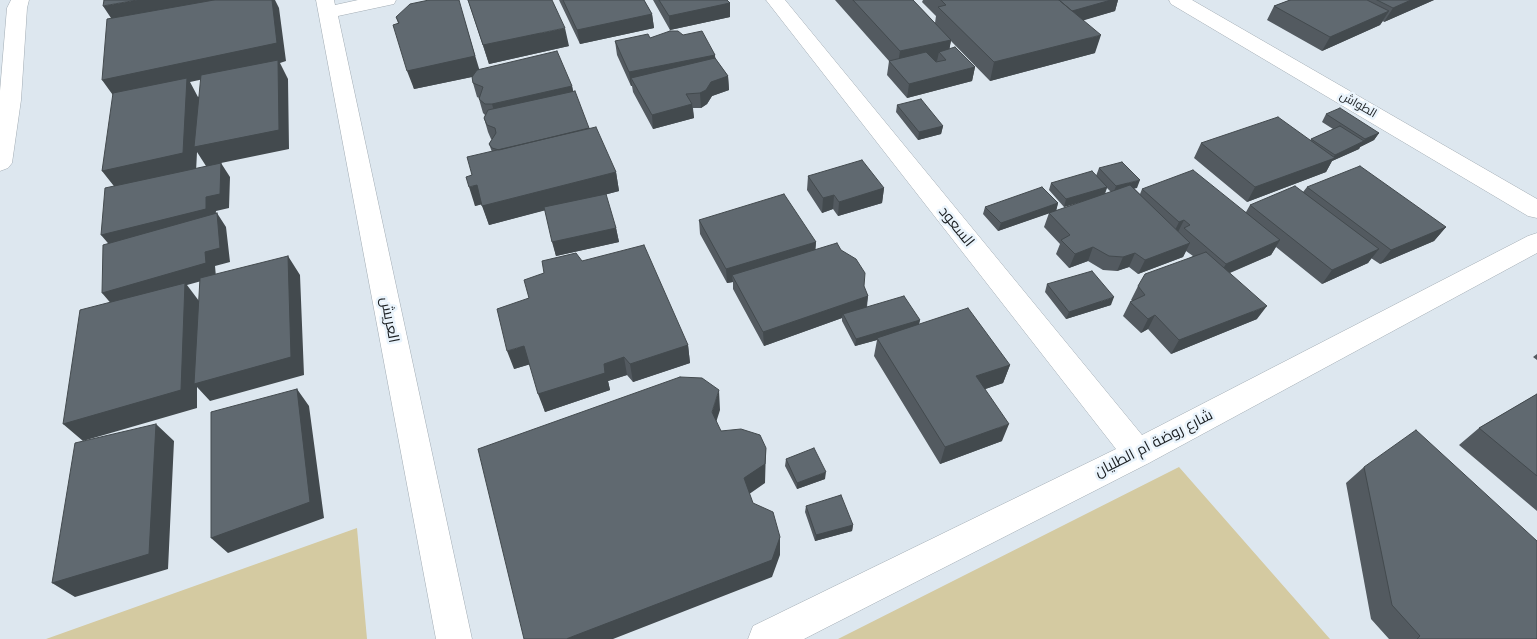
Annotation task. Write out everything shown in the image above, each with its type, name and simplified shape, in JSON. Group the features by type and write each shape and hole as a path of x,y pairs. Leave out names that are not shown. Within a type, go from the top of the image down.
{"street":[{"path":"0,164 10,100 17,8 20,0"},
{"path":"326,6 387,0"},
{"name":"السعود","path":"775,0 1138,453"},
{"name":"الطواش","path":"1178,0 1537,210"},
{"name":"العريش","path":"326,6 454,639"},
{"name":"شارع روضة ام الطليان","path":"766,639 1138,453 1537,242"}],"shaded area":[{"path":"1179,467 1330,639 838,639"},
{"path":"357,528 367,639 46,639"}],"building":[{"path":"104,0 137,0 103,6"},
{"path":"214,0 272,0 277,43 102,80 107,19"},
{"path":"429,0 459,0 475,56 407,71 393,25 399,23 396,17 410,4"},
{"path":"468,0 552,0 565,28 483,45"},
{"path":"563,0 644,0 652,14 577,30"},
{"path":"659,0 727,0 730,3 669,16"},
{"path":"853,0 913,0 951,40 900,51"},
{"path":"941,0 1059,0 1101,35 994,62 938,7 946,5"},
{"path":"1059,0 1111,0 1072,11"},
{"path":"1290,0 1367,0 1389,11 1330,37 1274,6"},
{"path":"1377,0 1411,0 1393,8"},
{"path":"670,31 678,31 683,35 702,31 715,55 629,72 615,41 648,34 650,38"},
{"path":"955,47 975,67 909,84 889,61 926,52 936,62 946,60 939,52"},
{"path":"557,51 572,86 492,104 485,104 479,99 483,87 473,83 472,77 477,70"},
{"path":"715,58 728,76 711,82 706,90 700,93 686,94 692,104 652,115 631,78"},
{"path":"278,60 279,130 194,147 201,75"},
{"path":"187,78 183,153 102,171 113,93"},
{"path":"575,91 589,128 499,150 492,148 489,144 496,133 495,128 487,125 484,118 488,110"},
{"path":"921,99 943,126 919,132 897,105"},
{"path":"1340,108 1379,133 1365,139 1326,114"},
{"path":"1278,117 1335,158 1255,187 1201,143"},
{"path":"1340,126 1364,141 1335,155 1311,139"},
{"path":"596,127 616,172 482,206 477,185 469,187 466,177 472,175 467,157"},
{"path":"862,160 884,188 839,202 834,195 823,198 808,176"},
{"path":"1122,162 1140,180 1116,186 1099,168"},
{"path":"221,163 220,194 206,197 206,209 101,235 105,188"},
{"path":"1360,166 1446,227 1391,250 1307,187"},
{"path":"1193,170 1280,240 1226,264 1184,228 1190,225 1184,220 1179,222 1142,189"},
{"path":"1092,171 1107,187 1066,199 1051,183"},
{"path":"1130,185 1190,243 1145,260 1135,253 1123,257 1109,256 1093,247 1075,254 1061,240 1070,235 1049,213"},
{"path":"1295,186 1379,249 1332,270 1250,205"},
{"path":"1042,187 1058,203 1001,223 985,207"},
{"path":"606,194 616,228 552,242 544,207"},
{"path":"784,194 816,242 726,269 699,220"},
{"path":"217,213 220,248 205,252 206,263 102,293 103,245"},
{"path":"837,243 841,250 856,259 865,273 864,286 868,296 763,332 732,275"},
{"path":"644,245 688,345 630,364 624,357 604,364 605,373 538,394 524,346 507,351 497,309 529,298 524,280 544,273 542,261 576,253 582,261"},
{"path":"1206,252 1267,306 1179,340 1155,315 1148,319 1130,302 1145,295 1138,286 1145,274"},
{"path":"288,256 291,357 194,384 200,278"},
{"path":"1092,271 1114,297 1069,312 1047,284"},
{"path":"185,283 181,390 63,424 80,310"},
{"path":"904,296 920,320 856,339 843,314"},
{"path":"968,308 1010,365 976,376 1009,424 945,447 877,338"},
{"path":"680,377 702,378 719,390 712,412 721,431 741,429 760,435 766,448 765,464 744,478 753,503 773,512 780,537 772,560 566,639 524,639 478,449"},
{"path":"297,389 310,502 211,538 211,412"},
{"path":"1537,394 1537,476 1479,428"},
{"path":"156,424 149,554 52,583 75,443"},
{"path":"1416,430 1537,541 1537,639 1417,639 1420,636 1392,605 1364,467"},
{"path":"814,448 826,472 797,483 786,459"},
{"path":"841,495 853,525 816,535 806,506"}]}
